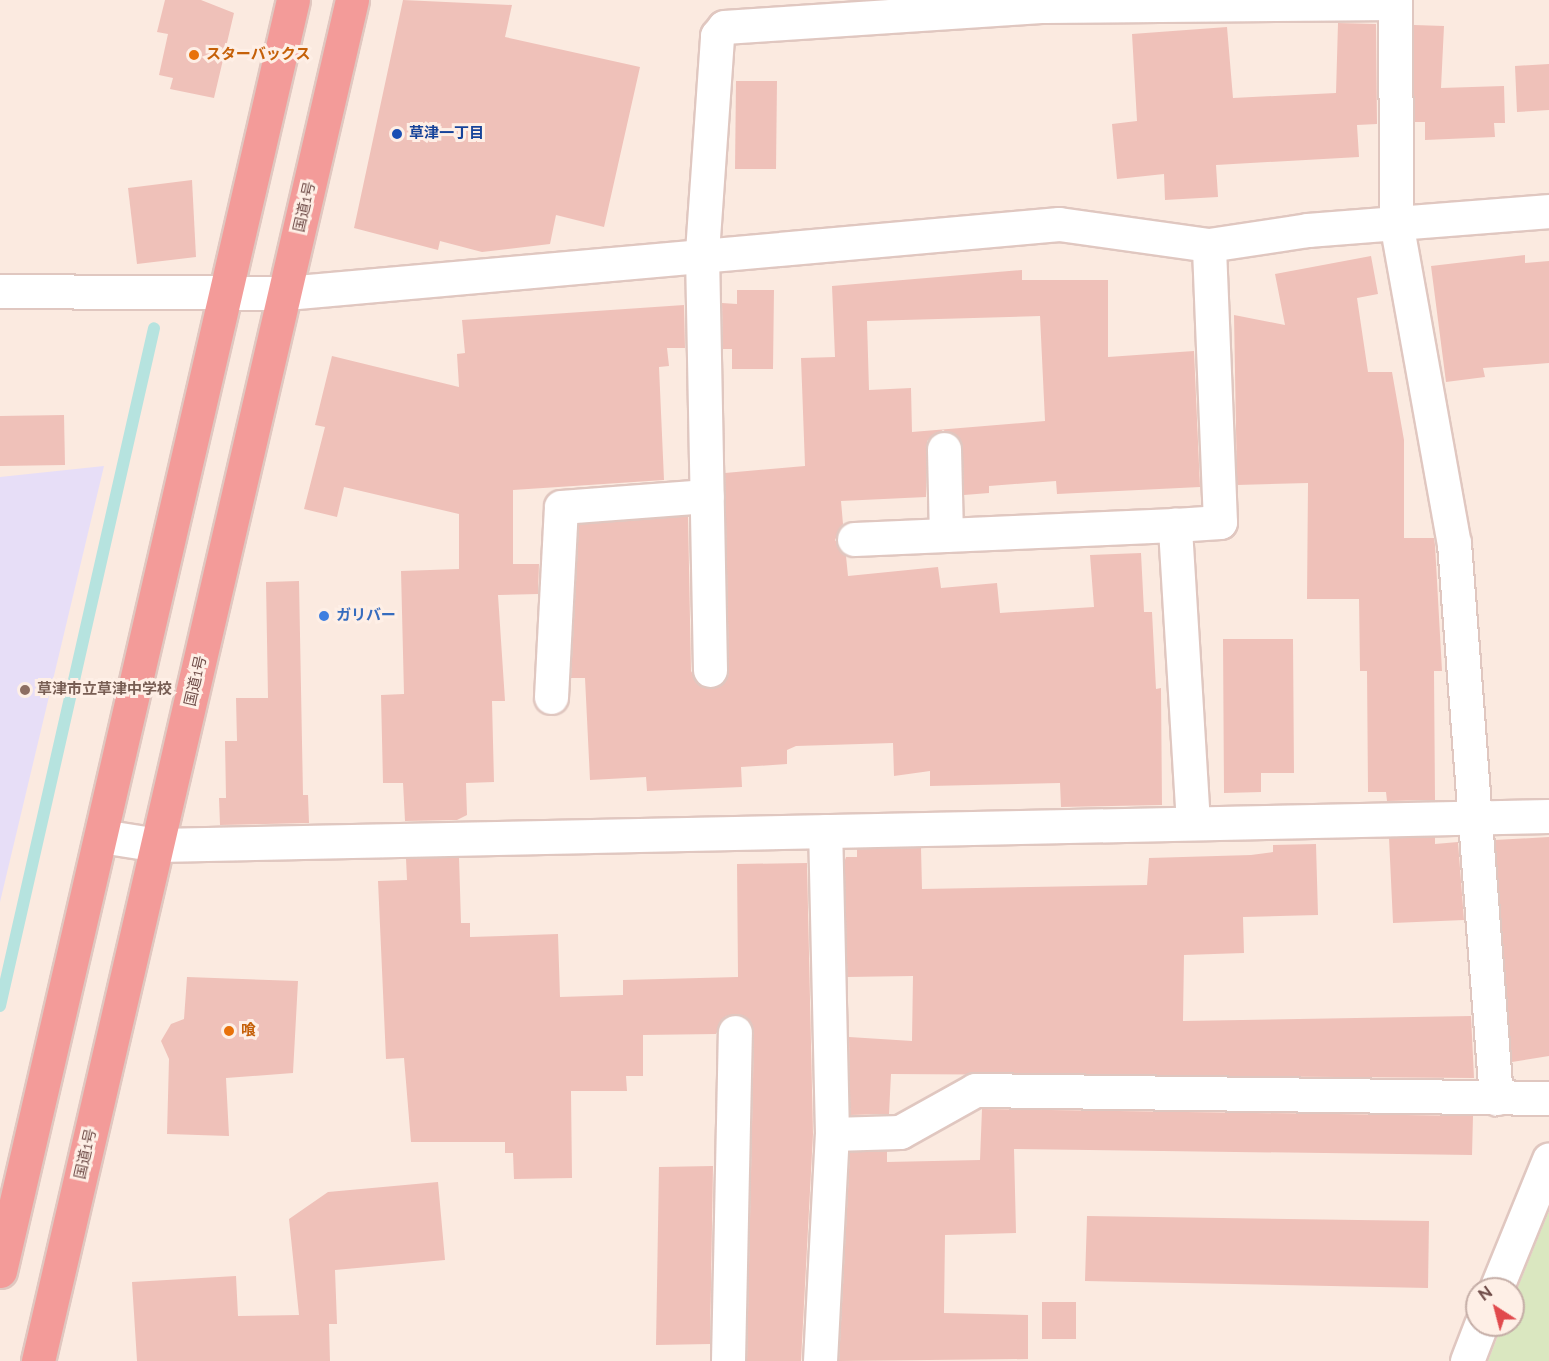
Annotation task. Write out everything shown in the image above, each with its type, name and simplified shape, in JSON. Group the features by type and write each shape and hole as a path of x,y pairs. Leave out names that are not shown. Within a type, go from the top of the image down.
{"highway":[{"path":"0,1271 294,0"},
{"name":"国道1号","path":"38,1361 352,0"}],"street":[{"path":"710,670 702,252 717,36 724,27 1044,6 1395,2 1396,222 1454,543 1477,818 1496,1098"},
{"path":"0,291 228,290 286,293 702,252 1059,224 1209,245 1396,222 1549,211"},
{"path":"854,539 1220,522 1209,245"},
{"path":"944,449 946,535"},
{"path":"551,698 561,507 707,496"},
{"path":"1175,525 1193,823"},
{"path":"101,836 158,845 1549,816"},
{"path":"820,1361 832,1134 825,831"},
{"path":"728,1361 735,1032"},
{"path":"832,1134 900,1132 975,1090 1549,1098"},
{"path":"1501,1277 1549,1159"},
{"path":"1467,1361 1476,1337"}],"shaded area":[{"name":"草津市立草津中学校","path":"104,466 0,902 0,477"}],"green space":[{"path":"1549,1211 1549,1361 1488,1361 1497,1337 1525,1337 1525,1277 1522,1277"}],"building":[{"name":"スターバックス","path":"165,0 201,0 234,13 214,98 170,89 173,78 159,75 168,34 157,32"},
{"path":"403,0 512,5 505,37 640,67 604,227 556,215 550,244 482,252 440,241 438,250 354,228"},
{"path":"1338,23 1376,24 1377,124 1357,125 1359,157 1216,165 1218,197 1165,200 1164,174 1117,179 1112,124 1137,121 1132,34 1227,27 1233,98 1336,93"},
{"path":"1414,25 1444,26 1441,88 1504,86 1505,123 1494,123 1495,137 1425,140 1425,122 1414,122"},
{"path":"1549,64 1549,110 1517,112 1515,66"},
{"path":"736,81 777,81 776,169 735,169"},
{"path":"192,180 196,257 137,264 128,188"},
{"path":"1525,255 1525,263 1549,261 1549,363 1483,368 1485,377 1446,382 1431,266"},
{"path":"1371,256 1378,294 1357,298 1368,372 1392,372 1404,440 1404,538 1434,538 1435,545 1442,671 1434,671 1435,800 1387,801 1386,792 1368,792 1367,671 1360,671 1359,599 1307,599 1308,483 1237,485 1234,315 1285,325 1275,274"},
{"path":"1022,270 1022,280 1108,280 1108,357 1194,351 1200,487 1057,494 1056,481 989,486 989,493 964,495 960,440 943,430 927,441 926,497 841,501 843,524 835,540 846,556 848,576 938,567 941,588 997,583 1000,613 1094,607 1090,555 1141,553 1144,612 1152,612 1156,689 1161,688 1162,805 1061,807 1060,783 930,786 930,771 894,776 893,743 796,746 787,750 787,764 741,767 742,787 647,791 646,777 590,780 585,678 571,678 579,524 688,516 691,671 700,686 719,686 729,670 725,473 805,466 801,358 835,357 832,286","holes":["1040,316 1045,421 912,432 911,388 869,390 867,321"]},
{"path":"737,290 774,290 773,369 732,369 732,349 723,349 722,303 737,304"},
{"path":"684,305 685,348 667,348 669,366 659,367 664,480 513,490 513,564 539,564 538,594 498,595 505,701 492,701 494,782 466,783 467,815 457,820 405,821 403,783 383,783 381,695 404,694 401,571 459,569 459,514 344,487 337,517 304,509 325,427 315,425 332,356 459,387 457,354 465,353 462,320"},
{"path":"64,415 65,465 0,466 0,416"},
{"path":"299,581 303,795 308,795 309,823 220,825 219,798 226,798 225,741 237,741 236,698 268,698 266,582"},
{"path":"1223,639 1293,639 1294,773 1261,773 1261,792 1224,793"},
{"path":"1435,837 1435,844 1458,842 1464,920 1393,923 1389,838"},
{"path":"1549,837 1549,1056 1512,1062 1495,840"},
{"path":"1316,844 1318,915 1243,917 1244,953 1184,955 1183,1021 1471,1016 1474,1078 891,1074 889,1114 850,1115 849,1037 912,1041 913,976 847,977 844,863 846,857 857,857 857,849 921,848 922,889 1147,885 1149,858 1251,855 1273,852 1273,845"},
{"path":"459,857 461,923 470,923 470,937 558,934 560,997 623,995 623,980 738,977 737,864 807,863 813,1134 801,1361 747,1361 754,1032 744,1016 726,1016 716,1034 643,1035 643,1076 626,1076 627,1091 571,1091 572,1178 514,1179 513,1153 505,1153 505,1142 411,1142 404,1058 386,1059 378,881 407,880 406,859"},
{"path":"187,977 298,981 293,1073 226,1078 229,1136 167,1134 169,1059 161,1041 171,1024 184,1019"},
{"path":"982,1109 1473,1116 1472,1155 1014,1149 1016,1233 945,1235 944,1313 1028,1315 1028,1359 839,1361 850,1152 887,1151 887,1162 980,1160"},
{"path":"713,1166 710,1344 656,1345 659,1167"},
{"path":"438,1182 445,1260 335,1270 337,1324 329,1324 330,1361 137,1361 132,1282 236,1276 238,1316 299,1315 289,1219 328,1192"},
{"path":"1087,1216 1429,1221 1428,1288 1085,1281"},
{"path":"1042,1302 1076,1302 1076,1339 1042,1339"}],"waterway":[{"path":"0,1006 154,328"}],"place":[{"name":"スターバックス","path":"194,55"},
{"name":"草津一丁目","path":"397,134"},
{"name":"ガリバー","path":"324,616"},
{"name":"草津市立草津中学校","path":"25,690"},
{"name":"喰","path":"229,1031"}]}
